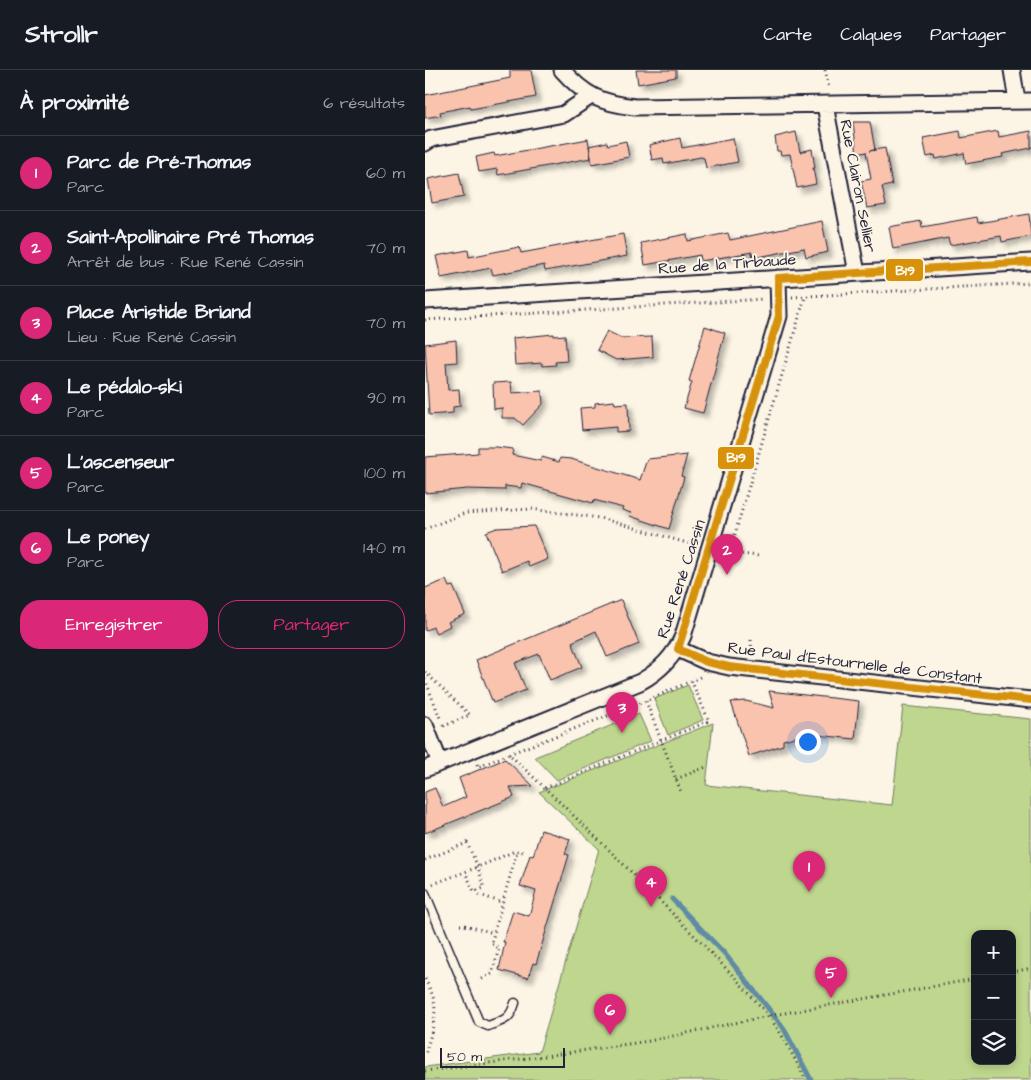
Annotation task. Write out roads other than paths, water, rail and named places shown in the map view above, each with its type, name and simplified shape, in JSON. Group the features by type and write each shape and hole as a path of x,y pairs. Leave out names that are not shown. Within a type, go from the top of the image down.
{"street":[{"path":"563,70 571,80 591,96 612,103 635,107 1024,101 1012,70"},
{"path":"425,143 431,139 564,114 591,96"},
{"name":"Rue Clairon Sellier","path":"825,105 857,273"},
{"name":"Rue de la Tirbaude","path":"425,301 1031,262"},
{"name":"Rue René Cassin","path":"425,769 640,682 664,666 678,649 710,550 779,316 779,278"},
{"name":"Rue Paul d'Estournelle de Constant","path":"678,649 707,662 729,668 1031,700"},
{"path":"426,729 440,763"}],"lane":[{"path":"425,892 479,1022 488,1026 508,1018 512,1013 515,1003"}],"waterway":[{"path":"672,899 725,954 783,1027 811,1080"}],"place":[{"name":"Saint-Apollinaire Pré Thomas","path":"727,575"},
{"name":"Place Aristide Briand","path":"622,733"},
{"name":"Parc de Pré-Thomas","path":"809,892"},
{"name":"Le pédalo-ski","path":"651,907"},
{"name":"L'ascenseur","path":"831,998"},
{"name":"Le poney","path":"610,1035"}]}
